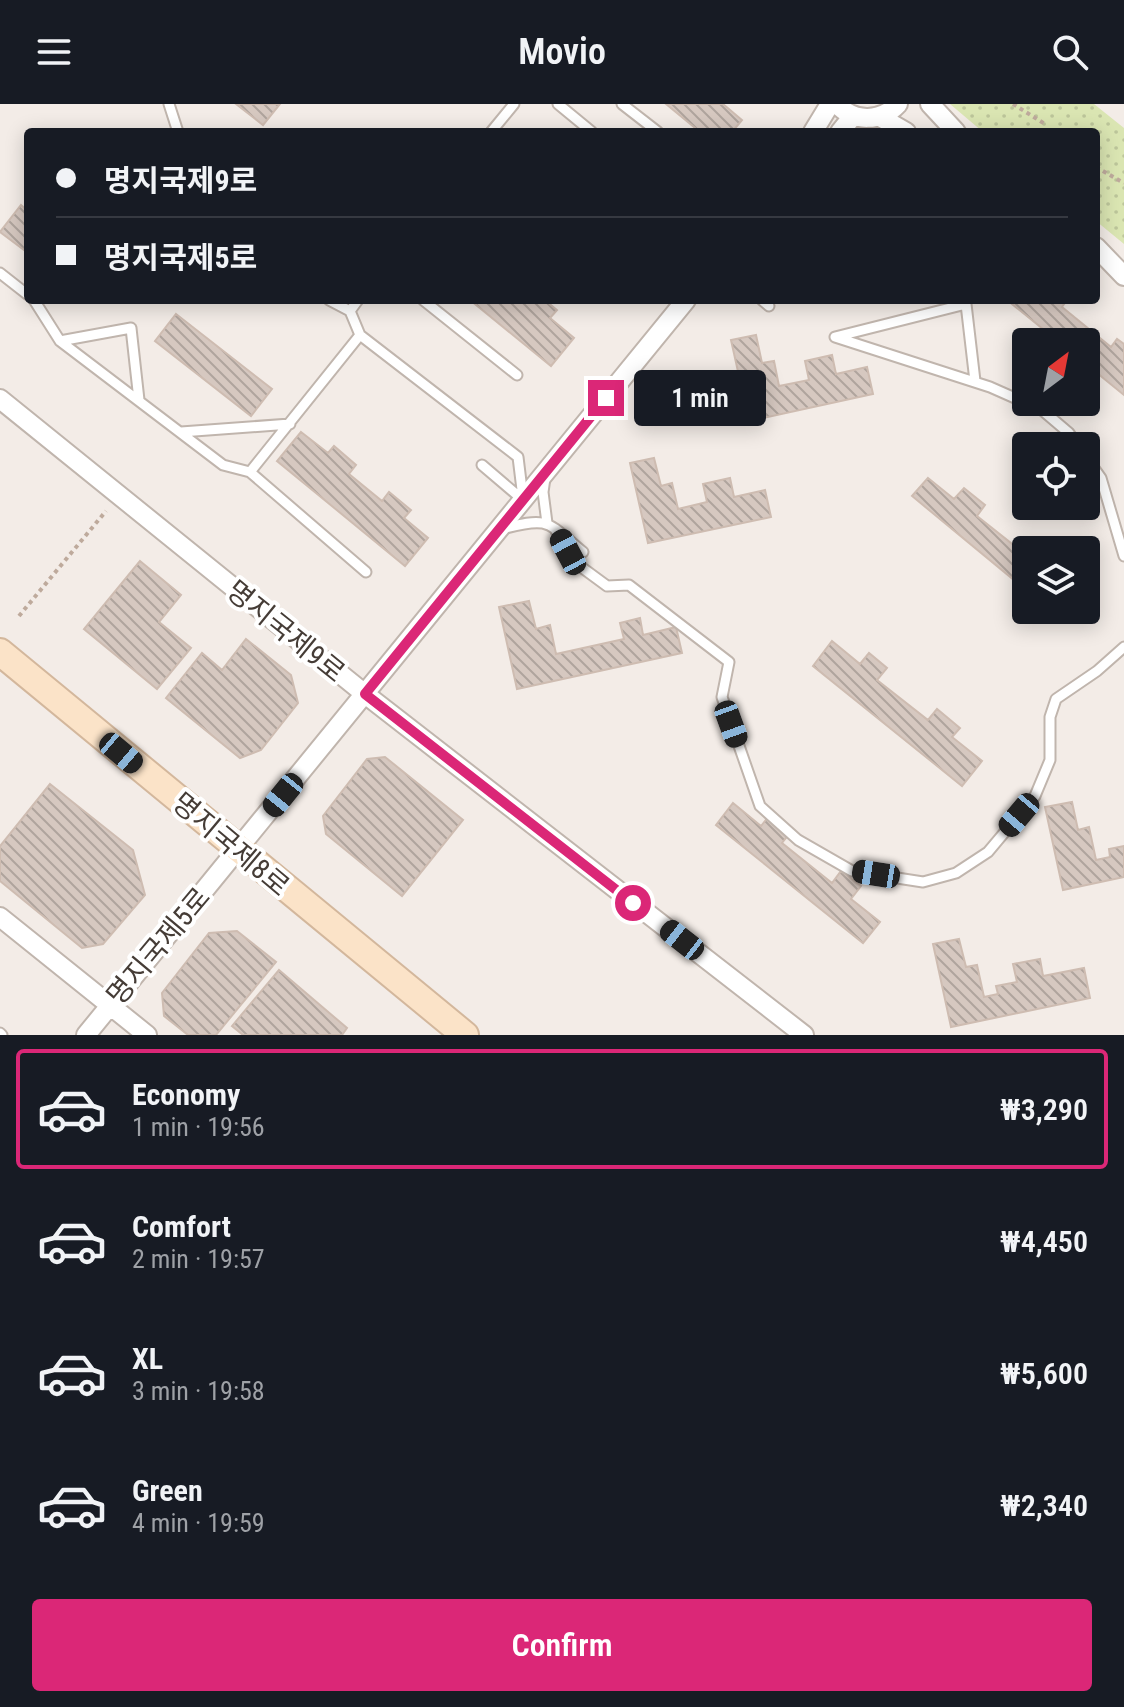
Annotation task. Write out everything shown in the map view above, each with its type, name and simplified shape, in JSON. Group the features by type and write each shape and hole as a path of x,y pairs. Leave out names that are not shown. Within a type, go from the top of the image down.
{"main road":[{"name":"명지국제8로","path":"0,652 465,1035"}],"street":[{"path":"815,128 830,104"},
{"path":"837,104 853,116 867,119 880,117 898,104"},
{"path":"930,104 952,128"},
{"path":"843,128 853,116"},
{"path":"880,117 899,128"},
{"path":"1100,251 1124,278"},
{"path":"1100,266 1124,278"},
{"name":"명지국제5로","path":"86,1035 683,304"},
{"name":"명지국제9로","path":"0,399 365,694 804,1035"},
{"path":"0,917 147,1035"}],"lane":[{"path":"169,104 177,128"},
{"path":"494,128 514,104"},
{"path":"558,104 587,128"},
{"path":"622,104 653,128"},
{"path":"0,273 24,292"},
{"path":"37,304 60,341 223,465 250,472 366,572"},
{"path":"337,304 350,311 360,335 518,457 523,500"},
{"path":"350,311 355,304"},
{"path":"428,304 517,375"},
{"path":"975,381 966,304 835,337 975,381 1042,410 1068,432"},
{"path":"60,341 131,328 139,400"},
{"path":"250,472 360,335"},
{"path":"181,432 290,424"},
{"path":"482,465 523,500"},
{"path":"545,472 543,492 551,526 573,561 607,586 629,585 729,662 722,697 760,806 798,840 852,871 923,882 956,873 988,852 1035,796 1050,760 1050,717 1056,699 1097,671 1124,647"},
{"path":"1100,477 1124,556"},
{"path":"498,530 528,522 551,526 583,552"}],"path":[{"path":"1013,104 1045,124"},
{"path":"1100,169 1124,183"},
{"path":"19,616 106,511"}],"green space":[{"path":"950,104 1094,104 1124,128 1124,244 1100,224 1100,128 978,128"}],"building":[{"path":"236,104 280,104 263,125"},
{"path":"666,104 723,104 742,120 735,128 695,128"},
{"path":"21,205 24,208 24,250 0,232"},
{"path":"475,304 550,304 557,310 550,318 574,338 551,366"},
{"path":"1012,304 1064,304 1062,307 1088,328 1042,328"},
{"path":"176,314 272,389 251,416 155,341"},
{"path":"756,335 762,363 774,361 779,386 809,380 805,361 832,355 836,374 867,367 873,394 749,421 731,340"},
{"path":"1100,338 1111,347 1117,339 1124,344 1124,395 1100,375"},
{"path":"301,432 328,453 334,446 356,465 349,474 382,501 389,492 411,510 404,518 428,538 405,566 277,461"},
{"path":"654,458 661,486 672,483 678,509 707,502 703,484 730,478 734,497 765,490 771,517 648,543 630,463"},
{"path":"928,478 954,499 964,488 985,505 977,516 1012,544 1012,578 912,496"},
{"path":"140,561 181,595 159,622 191,648 157,689 84,629"},
{"path":"529,601 536,629 550,625 556,654 624,639 620,623 640,618 643,635 676,627 682,653 517,689 499,607"},
{"path":"246,639 291,675 298,703 261,750 240,758 166,698 202,653 222,670"},
{"path":"832,641 860,664 869,653 887,668 877,680 928,720 937,709 960,728 952,737 982,761 962,786 813,666"},
{"path":"385,757 463,820 402,896 326,834 323,816 367,759"},
{"path":"50,784 133,850 145,895 103,944 82,948 0,881 0,846"},
{"path":"1072,802 1078,830 1089,827 1096,860 1110,857 1109,849 1124,846 1124,877 1063,890 1045,807"},
{"path":"733,803 761,826 769,816 790,833 782,843 832,883 841,871 861,886 851,899 880,922 863,943 716,825"},
{"path":"237,931 276,962 216,1035 188,1035 164,1016 162,993 209,933"},
{"path":"959,939 966,967 977,965 984,997 998,994 996,986 1017,982 1013,964 1040,959 1043,976 1084,968 1090,998 951,1027 933,944"},
{"path":"279,970 347,1028 342,1035 243,1035 232,1026"}],"route":[{"path":"606,398 365,694 633,903"}]}
